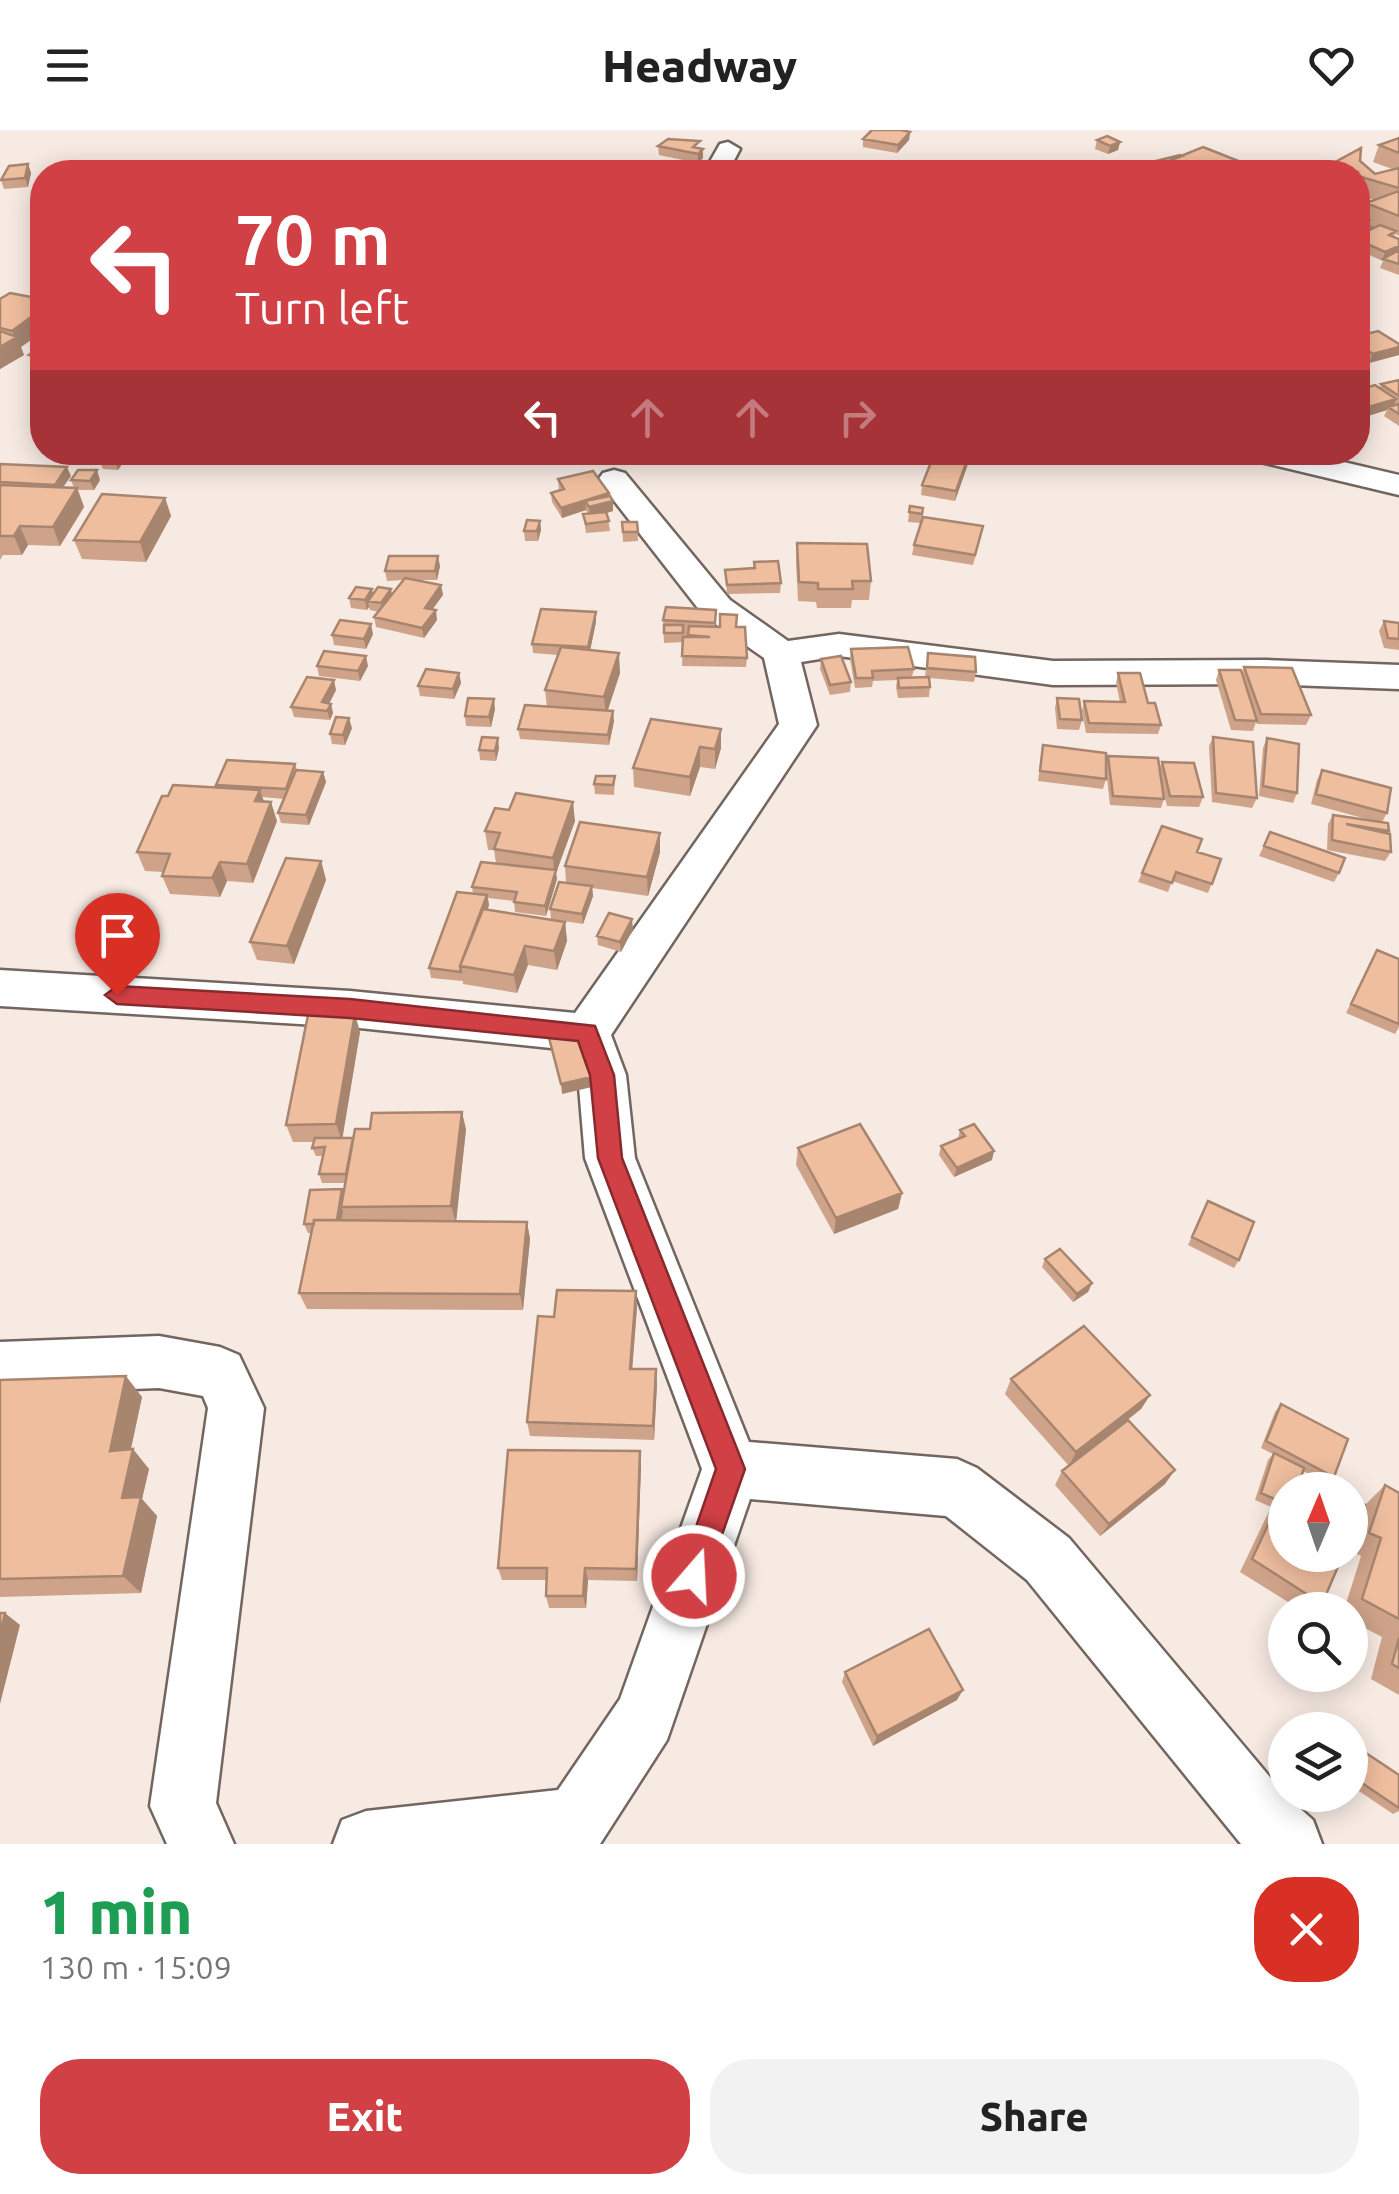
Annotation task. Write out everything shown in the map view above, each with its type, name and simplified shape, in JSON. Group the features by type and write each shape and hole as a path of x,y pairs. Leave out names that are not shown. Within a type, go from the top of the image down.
{"street":[{"path":"722,160 728,149"},
{"path":"1314,465 1399,485"},
{"path":"587,1032 798,725 781,653 717,608 614,480"},
{"path":"781,653 839,644 1053,673 1266,672 1399,678"},
{"path":"0,988 350,1008 587,1032"},
{"path":"366,1844 579,1832 644,1718 730,1469 610,1158 602,1075 587,1032"},
{"path":"0,1368 159,1362 220,1373 236,1408 183,1806 202,1844"},
{"path":"730,1469 957,1488 1048,1558 1279,1838 1290,1844"}],"building":[{"path":"872,130 910,132 898,145 863,139"},
{"path":"1107,136 1120,142 1110,146 1097,140"},
{"path":"1399,138 1399,153 1379,145"},
{"path":"668,139 700,141 693,147 703,149 698,154 658,146"},
{"path":"1203,147 1236,160 1171,160"},
{"path":"1361,148 1360,160 1339,160"},
{"path":"28,164 25,178 1,180 9,166"},
{"path":"1399,168 1399,188 1370,180 1370,170 1375,174"},
{"path":"1399,191 1399,216 1370,205"},
{"path":"1380,225 1396,231 1389,235 1399,239 1399,246 1385,252 1370,245 1370,230"},
{"path":"1399,250 1399,264 1383,259"},
{"path":"10,293 30,297 30,318 12,331 0,328 0,299"},
{"path":"0,331 17,337 0,347"},
{"path":"1378,331 1399,347 1373,354 1370,333"},
{"path":"1399,380 1399,396 1381,384"},
{"path":"1375,385 1396,399 1370,407 1370,386"},
{"path":"0,464 67,467 55,485 0,482"},
{"path":"930,465 965,465 956,491 922,485"},
{"path":"78,470 97,470 90,481 71,480"},
{"path":"593,471 609,493 561,508 551,493 564,489 558,479"},
{"path":"0,485 77,488 53,527 20,526 14,536 0,536"},
{"path":"102,494 165,498 140,542 74,540"},
{"path":"610,496 613,501 589,507 585,501"},
{"path":"910,506 923,508 922,514 909,512"},
{"path":"606,512 609,521 586,524 583,514"},
{"path":"923,517 983,526 975,555 914,545"},
{"path":"527,520 540,521 537,531 524,531"},
{"path":"622,522 637,522 638,532 623,532"},
{"path":"797,543 867,544 871,581 852,581 853,589 818,589 818,583 799,582"},
{"path":"389,556 438,556 435,571 385,571"},
{"path":"778,561 781,583 727,585 725,570 755,568 754,562"},
{"path":"405,578 441,585 425,608 436,610 422,628 374,617"},
{"path":"356,587 372,589 365,600 349,598"},
{"path":"378,587 391,589 381,603 368,601"},
{"path":"666,607 716,610 715,623 663,620"},
{"path":"541,609 596,612 588,647 532,644"},
{"path":"720,614 737,615 736,627 745,627 747,658 682,656 683,637 710,637 688,635 689,626 720,627"},
{"path":"340,620 371,624 364,639 332,635"},
{"path":"1384,621 1399,623 1399,639 1388,638"},
{"path":"664,625 683,625 683,633 664,633"},
{"path":"561,647 619,653 604,697 545,690"},
{"path":"908,647 914,669 872,671 873,678 856,678 851,649"},
{"path":"324,651 366,656 358,671 317,666"},
{"path":"928,653 975,657 976,672 927,668"},
{"path":"841,656 851,682 830,685 821,659"},
{"path":"1244,667 1292,668 1311,715 1261,714"},
{"path":"426,669 459,673 453,689 418,686"},
{"path":"1219,670 1241,670 1257,721 1235,720"},
{"path":"1118,673 1140,673 1148,703 1155,703 1161,725 1089,723 1084,701 1125,702"},
{"path":"307,677 334,680 322,702 331,704 327,711 291,707"},
{"path":"929,677 930,687 899,688 898,678"},
{"path":"468,698 494,699 489,717 465,716"},
{"path":"1057,698 1079,699 1082,720 1060,719"},
{"path":"525,705 613,711 608,735 518,729"},
{"path":"336,717 349,718 343,735 330,734"},
{"path":"651,719 721,729 715,749 700,747 690,777 633,768"},
{"path":"482,737 498,738 495,751 479,750"},
{"path":"1213,737 1253,742 1257,798 1216,793"},
{"path":"1267,738 1299,744 1297,793 1263,786"},
{"path":"1043,745 1106,753 1106,779 1040,771"},
{"path":"1108,756 1158,758 1164,799 1113,796"},
{"path":"227,760 295,764 286,789 216,785"},
{"path":"1162,762 1194,763 1203,797 1170,796"},
{"path":"296,770 323,772 306,815 278,813"},
{"path":"1322,770 1391,788 1387,813 1316,794"},
{"path":"596,776 615,776 613,785 594,784"},
{"path":"173,785 260,790 255,801 271,802 247,864 220,862 212,878 162,876 170,854 137,852 162,796 168,796"},
{"path":"516,793 573,802 553,858 494,849 500,833 485,831 495,808 509,810"},
{"path":"1333,815 1388,823 1389,831 1346,824 1390,834 1391,852 1332,840"},
{"path":"580,822 660,833 647,877 565,866"},
{"path":"1162,826 1202,839 1197,852 1221,859 1212,884 1176,872 1172,883 1142,873"},
{"path":"1270,832 1345,858 1339,873 1264,846"},
{"path":"286,858 321,861 287,946 250,942"},
{"path":"481,862 556,870 545,906 514,902 517,892 472,887"},
{"path":"559,882 592,886 582,914 550,909"},
{"path":"457,892 487,895 461,972 429,968"},
{"path":"483,909 565,922 554,951 525,946 514,975 460,966"},
{"path":"609,913 632,919 620,942 597,936"},
{"path":"1377,950 1399,959 1399,1024 1351,1004"},
{"path":"355,1014 336,1124 286,1125 308,1015"},
{"path":"578,1028 592,1077 561,1084 548,1034"},
{"path":"462,1112 451,1206 341,1207 355,1129 370,1129 372,1113"},
{"path":"860,1124 902,1193 836,1218 798,1148"},
{"path":"974,1124 994,1151 957,1168 941,1146 965,1136 960,1130"},
{"path":"315,1138 353,1138 346,1174 319,1174 325,1147 312,1148"},
{"path":"342,1189 337,1220 304,1224 310,1190"},
{"path":"1208,1201 1254,1222 1239,1260 1192,1237"},
{"path":"314,1220 527,1222 520,1294 299,1293"},
{"path":"1060,1249 1092,1283 1077,1294 1045,1259"},
{"path":"557,1290 636,1291 630,1369 656,1369 653,1426 527,1422 538,1316 554,1317"},
{"path":"1084,1326 1150,1395 1076,1452 1011,1379"},
{"path":"126,1376 110,1451 133,1449 122,1498 141,1497 123,1576 0,1579 0,1380"},
{"path":"1281,1404 1348,1439 1336,1472 1325,1472 1266,1441"},
{"path":"1128,1420 1175,1470 1109,1524 1062,1471"},
{"path":"508,1450 640,1451 636,1569 585,1568 583,1596 546,1596 547,1568 498,1568"},
{"path":"1274,1453 1304,1468 1303,1472 1268,1472 1268,1496 1261,1493"},
{"path":"1385,1485 1399,1493 1399,1619 1368,1602 1368,1592 1364,1592 1381,1538 1369,1533"},
{"path":"1268,1525 1268,1569 1252,1559"},
{"path":"1272,1572 1336,1572 1327,1592 1303,1592"},
{"path":"929,1629 963,1690 877,1736 845,1672"},
{"path":"1399,1638 1399,1668 1392,1664"},
{"path":"1368,1754 1399,1775 1399,1808 1368,1787"}],"route":[{"path":"117,995 350,1008 587,1032 602,1075 610,1158 730,1469 694,1576"}]}
